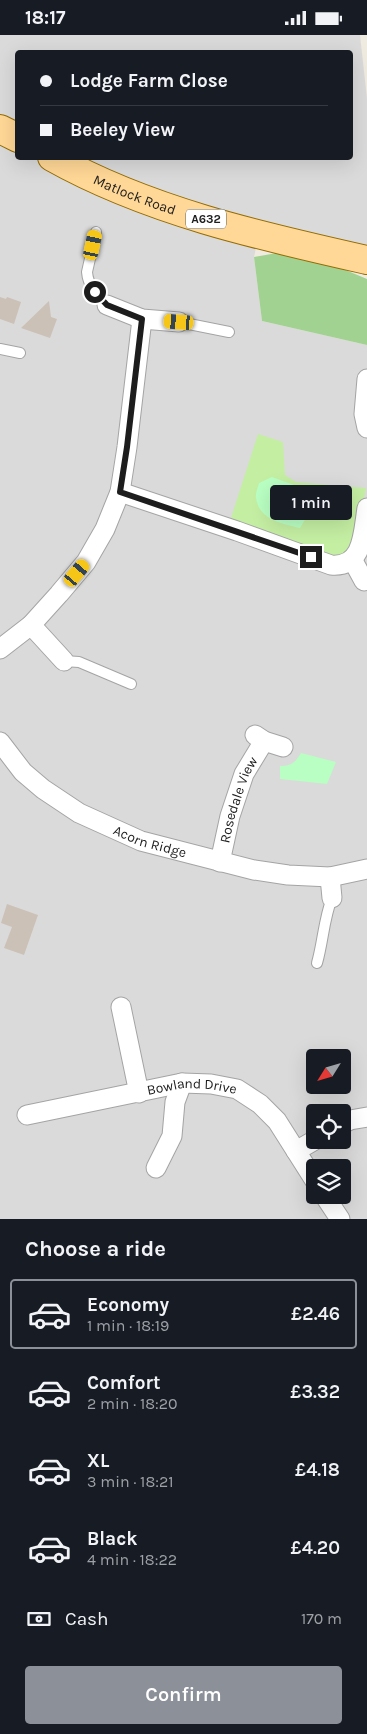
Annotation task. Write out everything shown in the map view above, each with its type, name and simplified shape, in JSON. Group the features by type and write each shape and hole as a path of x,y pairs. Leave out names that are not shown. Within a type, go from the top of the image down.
{"main road":[{"path":"0,129 15,136"},
{"name":"Matlock Road","path":"57,160 76,171 156,205 291,243 367,260"}],"street":[{"path":"107,305 142,319 179,322"},
{"path":"0,649 31,625 86,561 105,529 120,492 142,319"},
{"path":"367,379 364,414 367,429"},
{"path":"120,492 235,538 331,565 342,566 359,552 367,508"},
{"path":"352,559 364,581"},
{"path":"31,625 64,661"},
{"name":"Rosedale View","path":"220,862 230,816 259,737 283,747"},
{"name":"Acorn Ridge","path":"0,743 23,771 43,789 79,813 141,841 254,870 288,875 330,877 367,869"},
{"path":"330,877 332,897"},
{"path":"121,1007 139,1093"},
{"path":"156,1168 172,1136 175,1102 182,1083"},
{"name":"Bowland Drive","path":"26,1115 182,1083 211,1083 237,1089 260,1105 277,1121 306,1167"},
{"path":"351,1120 367,1117"},
{"path":"296,1151 306,1145"},
{"path":"330,1204 340,1219"}],"lane":[{"path":"96,232 88,279 95,292 107,305"},
{"path":"179,322 229,332"},
{"path":"0,349 20,353"},
{"path":"64,661 79,662 131,684"},
{"path":"317,963 332,897"}],"shaded area":[{"path":"0,35 360,35 367,98 367,251 262,222 254,257 262,321 367,345 367,1219 0,1219"}],"green space":[{"path":"277,253 336,266 367,279 367,345 262,321 254,257"},
{"path":"258,434 283,442 285,475 296,482 366,488 357,539 338,562 229,524"},
{"path":"272,477 297,486 308,487 306,518 300,528 273,520 258,505 256,493 259,483"},
{"path":"301,753 336,762 327,784 280,779 280,766 292,763"}],"building":[{"path":"0,297 6,299 7,297 21,302 14,324 0,319"},
{"path":"49,301 51,317 57,319 50,338 21,328"},
{"path":"7,904 38,915 24,955 4,948 12,927 1,923"}],"route":[{"path":"95,292 107,305 142,319 120,492 311,557"}]}
